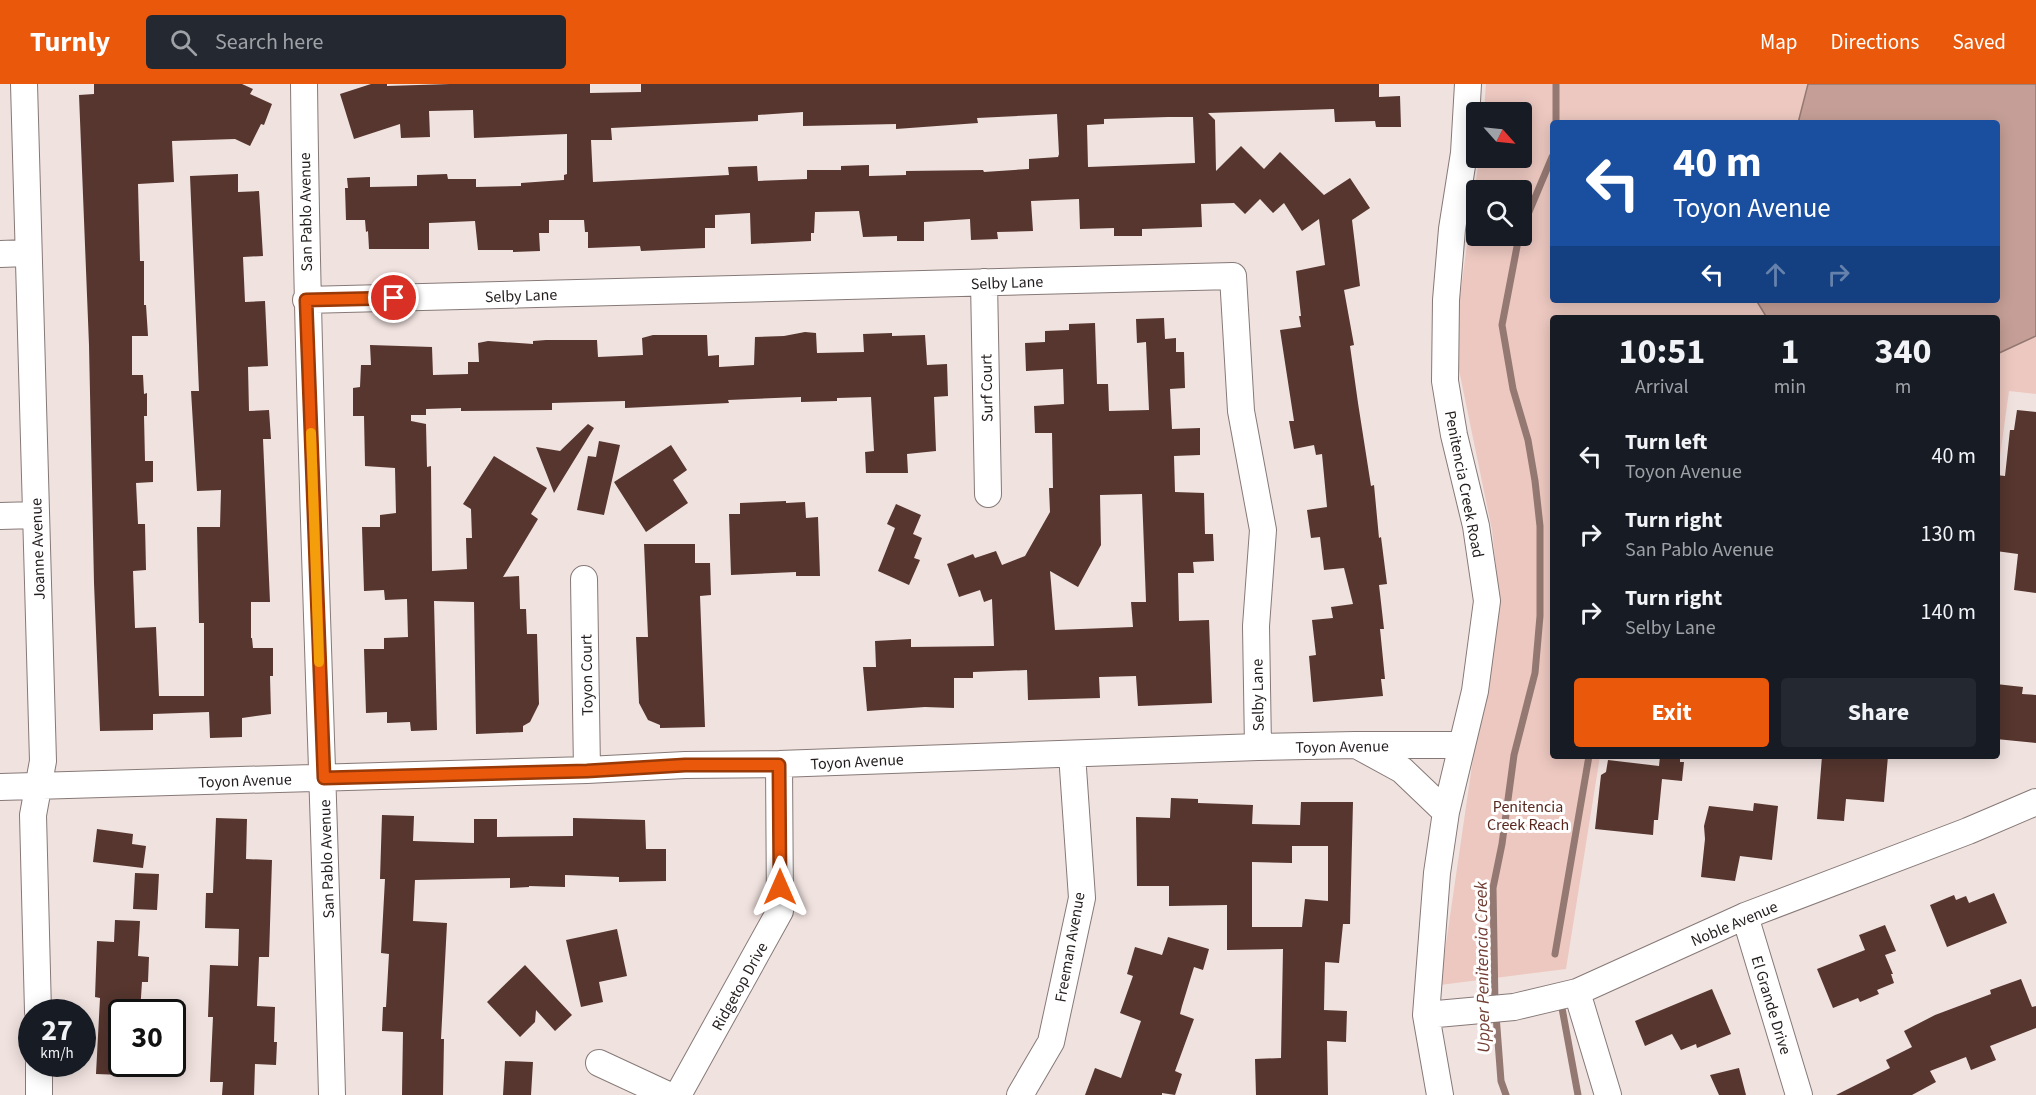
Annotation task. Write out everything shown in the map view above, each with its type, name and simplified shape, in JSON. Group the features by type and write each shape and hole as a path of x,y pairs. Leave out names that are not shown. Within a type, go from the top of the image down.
{"street":[{"name":"Joanne Avenue","path":"24,84 43,761 33,815 38,999"},
{"name":"San Pablo Avenue","path":"304,84 306,300 324,778 332,1095"},
{"name":"Penitencia Creek Road","path":"1440,1095 1426,1015 1437,873 1446,812 1475,692 1486,601 1476,526 1454,435 1445,381 1446,300 1452,229 1464,153 1468,84"},
{"path":"0,254 28,253"},
{"name":"Selby Lane","path":"306,300 1233,276 1241,411 1263,530 1256,626 1258,747"},
{"name":"Surf Court","path":"984,282 988,494"},
{"path":"0,516 36,515"},
{"name":"Toyon Court","path":"584,579 587,771"},
{"path":"1355,745 1402,770 1446,812"},
{"name":"Toyon Avenue","path":"0,787 587,771 685,765 779,765 1258,747 1462,745"},
{"name":"Freeman Avenue","path":"1020,1095 1051,1042 1082,898 1072,754"},
{"name":"Ridgetop Drive","path":"678,1095 780,911 779,765"},
{"name":"Noble Avenue","path":"1426,1015 1514,1007 1577,992 1745,916 1968,831 2036,802"},
{"name":"El Grande Drive","path":"1745,916 1800,1095"},
{"path":"1577,992 1608,1095"},
{"path":"599,1063 668,1095"},
{"path":"39,1077 39,1095"}],"green space":[{"name":"Penitencia Creek Reach","path":"1486,84 2036,84 2036,394 2009,391 2000,456 2000,315 1550,315 1550,759 1600,759 1566,969 1440,985 1475,745 1500,605 1492,530 1459,370 1459,303 1467,246 1532,246 1532,180 1476,180 1478,168 1532,168 1532,102 1485,102"}],"shaded area":[{"path":"1808,84 2036,84 2036,336 2000,353 2000,315 1765,315 1758,303 2000,303 2000,120 1799,120"}],"building":[{"path":"94,84 242,84 253,89 250,94 272,104 264,125 261,124 250,146 235,139 172,141 174,182 138,184 140,261 144,261 144,305 146,305 148,336 132,336 132,375 143,375 144,394 147,393 147,416 144,416 145,461 153,461 153,482 136,483 138,524 145,524 146,570 133,571 135,628 156,627 159,696 204,696 204,623 199,623 197,527 220,527 221,490 197,491 191,391 199,391 190,176 238,174 238,192 259,191 263,256 243,257 245,302 265,301 268,366 248,367 249,411 269,410 271,439 263,439 270,602 251,602 251,638 253,648 273,648 273,676 270,676 271,714 242,718 242,737 210,738 209,712 153,714 153,730 100,731 79,95 94,94"},
{"path":"371,84 387,84 387,86 590,84 590,93 641,92 641,84 1379,84 1379,97 1400,96 1401,127 1376,127 1375,121 1335,122 1334,109 1208,113 1215,120 1216,171 1241,146 1264,169 1280,152 1324,195 1350,178 1370,208 1352,220 1360,286 1344,290 1354,345 1350,346 1358,403 1371,486 1374,485 1379,538 1381,537 1387,584 1379,585 1384,629 1380,629 1385,679 1381,679 1383,696 1313,702 1309,656 1316,655 1312,620 1333,618 1331,607 1353,604 1344,568 1324,570 1320,537 1311,538 1307,510 1327,507 1322,454 1316,455 1314,445 1294,449 1289,421 1294,421 1280,330 1301,327 1296,271 1325,265 1319,219 1302,231 1284,203 1273,213 1260,199 1245,214 1234,203 1201,204 1202,227 1142,229 1142,236 1114,236 1114,228 1080,229 1079,199 1031,201 1033,231 997,232 998,239 971,240 970,219 924,222 924,241 897,241 897,236 863,237 859,211 815,212 814,233 811,233 811,241 751,244 750,213 715,215 715,228 705,228 705,248 641,251 640,246 588,248 588,232 585,232 584,220 549,220 549,233 539,233 540,251 478,250 475,221 429,223 429,249 369,249 365,220 346,220 347,178 370,177 370,187 417,186 417,175 447,174 448,179 476,179 476,187 521,186 521,183 564,180 564,175 567,174 567,134 474,138 473,110 429,111 430,137 401,138 400,124 354,139 340,94","holes":["803,112 803,126 896,124 896,129 978,123 977,118 1057,114 1059,154 1058,157 1029,159 1029,169 984,172 983,170 906,171 906,175 869,176 869,165 841,166 841,170 807,170 807,179 758,181 757,166 728,167 729,175 593,182 591,140 612,140 611,128 758,121 758,115","1193,117 1195,163 1088,167 1087,125 1104,124 1104,119"]},
{"path":"1164,318 1165,339 1176,338 1176,352 1184,352 1185,388 1170,389 1172,429 1200,428 1200,455 1174,456 1175,492 1204,493 1205,534 1213,534 1214,561 1193,562 1194,573 1178,573 1179,621 1209,620 1212,703 1138,706 1136,676 1099,677 1100,698 1028,700 1027,670 973,672 973,678 954,678 954,708 925,707 867,711 863,667 876,667 875,641 911,639 911,647 994,646 992,599 984,602 980,590 959,597 947,564 973,554 975,558 996,551 1002,565 1025,556 1050,512 1049,488 1053,488 1052,433 1035,433 1034,406 1064,404 1063,369 1026,371 1025,343 1045,342 1045,331 1069,330 1069,324 1095,323 1097,384 1108,384 1109,411 1149,410 1146,342 1137,343 1136,319","holes":["1142,494 1146,602 1131,602 1133,627 1055,630 1050,571 1078,587 1101,545 1100,495"]},
{"path":"805,332 816,333 817,353 864,352 863,334 925,335 927,365 947,364 948,396 934,397 936,451 907,454 908,473 866,473 865,452 874,451 871,397 801,402 801,397 728,400 729,403 625,408 625,401 552,403 552,410 426,409 426,415 411,415 411,421 426,424 427,467 431,466 432,571 467,569 466,538 472,538 471,509 463,504 494,456 547,488 531,514 538,519 503,577 519,576 520,609 526,609 527,634 537,634 539,704 530,722 523,726 523,732 476,734 474,602 434,601 437,730 411,731 410,722 387,723 387,712 366,713 364,649 384,649 384,638 408,637 407,599 385,600 384,590 364,591 362,527 380,527 380,515 396,513 395,468 365,466 364,416 353,416 353,388 360,387 361,365 371,365 370,345 432,347 433,375 468,374 468,362 479,362 478,343 488,341 533,344 533,341 546,340 597,340 598,357 643,355 642,338 653,335 707,335 708,356 719,355 719,367 754,365 755,337 784,336"},
{"path":"2017,410 2036,412 2036,593 2014,590 2018,554 2000,552 2000,475 2005,476 2010,430 2014,430"},
{"path":"588,424 594,428 554,493 536,447 560,451"},
{"path":"599,441 620,445 604,515 577,510 588,456 596,457"},
{"path":"671,445 687,470 673,480 688,503 646,532 614,482"},
{"path":"786,501 786,503 805,502 806,518 818,517 820,576 796,576 796,572 731,575 729,514 740,514 740,503"},
{"path":"896,504 921,515 913,534 922,538 914,558 920,560 909,585 878,571 895,528 887,524"},
{"path":"644,544 695,544 695,563 710,563 711,595 700,596 705,727 660,728 660,725 648,720 639,703 636,637 648,637"},
{"path":"2000,684 2023,687 2022,694 2036,695 2036,743 2000,739"},
{"path":"1660,759 1680,759 1680,762 1684,762 1682,781 1662,779 1658,820 1654,820 1653,835 1595,829 1601,775 1606,772 1608,760 1659,766"},
{"path":"1822,759 1888,759 1884,802 1846,799 1844,821 1817,819"},
{"path":"1171,798 1198,799 1198,803 1253,805 1252,824 1300,825 1301,802 1353,802 1350,924 1343,924 1339,963 1325,962 1324,1010 1347,1011 1346,1042 1327,1041 1328,1095 1256,1095 1255,1059 1281,1058 1283,949 1227,950 1227,905 1169,906 1169,886 1137,886 1136,817 1170,818","holes":["1292,846 1328,846 1328,901 1305,899 1302,927 1252,927 1252,862 1292,863"]},
{"path":"1754,803 1778,806 1772,860 1740,856 1735,881 1701,877 1704,826 1709,806 1753,811"},
{"path":"382,815 414,816 413,841 474,843 474,819 497,819 497,837 573,836 573,818 645,820 646,849 666,849 666,881 619,882 619,877 565,875 565,887 510,888 510,878 415,880 413,921 447,923 441,1039 444,1039 443,1095 402,1095 403,1032 382,1031 383,1007 386,1007 389,954 381,953 385,879 380,879"},
{"path":"216,818 247,819 246,859 272,860 269,957 259,957 257,1006 275,1007 276,1065 255,1064 254,1095 222,1095 223,1082 210,1082 213,1017 208,1017 210,965 238,966 239,929 205,928 206,893 213,893"},
{"path":"97,829 133,834 132,844 146,846 143,868 93,862"},
{"path":"135,873 159,874 157,910 133,909"},
{"path":"1994,893 2007,923 1947,947 1930,905 1954,895 1956,900 1966,896 1969,903"},
{"path":"115,920 140,921 138,956 149,957 148,982 142,982 141,999 108,999 108,1074 96,1074 100,998 95,997 97,941 114,942"},
{"path":"1885,925 1896,951 1885,955 1893,974 1891,974 1894,983 1877,990 1879,994 1860,1002 1858,998 1833,1008 1817,969 1865,950 1859,935"},
{"path":"617,929 627,976 599,982 603,1002 581,1007 566,940"},
{"path":"1168,937 1209,949 1203,970 1194,967 1180,1014 1194,1019 1175,1071 1182,1074 1175,1095 1162,1093 1162,1095 1085,1095 1095,1068 1121,1078 1141,1021 1120,1013 1133,976 1127,974 1135,947 1162,955"},
{"path":"525,965 572,1015 555,1031 536,1010 535,1022 520,1037 487,1002"},
{"path":"2021,979 2032,1007 2036,1006 2036,1028 1990,1046 1996,1060 1971,1070 1966,1057 1930,1071 1936,1082 1912,1095 1836,1095 1890,1068 1886,1060 1912,1047 1904,1031 1935,1015 1991,994 1990,990"},
{"path":"1712,989 1731,1034 1697,1048 1696,1044 1681,1050 1672,1034 1645,1046 1635,1021"},
{"path":"505,1061 533,1062 531,1095 503,1095"},
{"path":"1739,1068 1746,1095 1719,1095 1710,1075"}],"waterway":[{"name":"Upper Penitencia Creek","path":"1556,84 1556,120"},
{"name":"Upper Penitencia Creek","path":"1532,205 1550,162"},
{"name":"Upper Penitencia Creek","path":"1495,1004 1493,888 1502,844 1514,755 1535,673 1540,616 1540,526 1535,481 1528,440 1513,389 1502,325 1517,246"},
{"path":"1555,954 1588,759"},
{"path":"1562,1008 1578,1095"},
{"name":"Upper Penitencia Creek","path":"1496,1015 1501,1081 1506,1095"}],"slow traffic":[{"path":"311,433 319,662"}],"route":[{"path":"394,298 306,300 324,778 587,771 685,765 779,765 780,887"}]}
